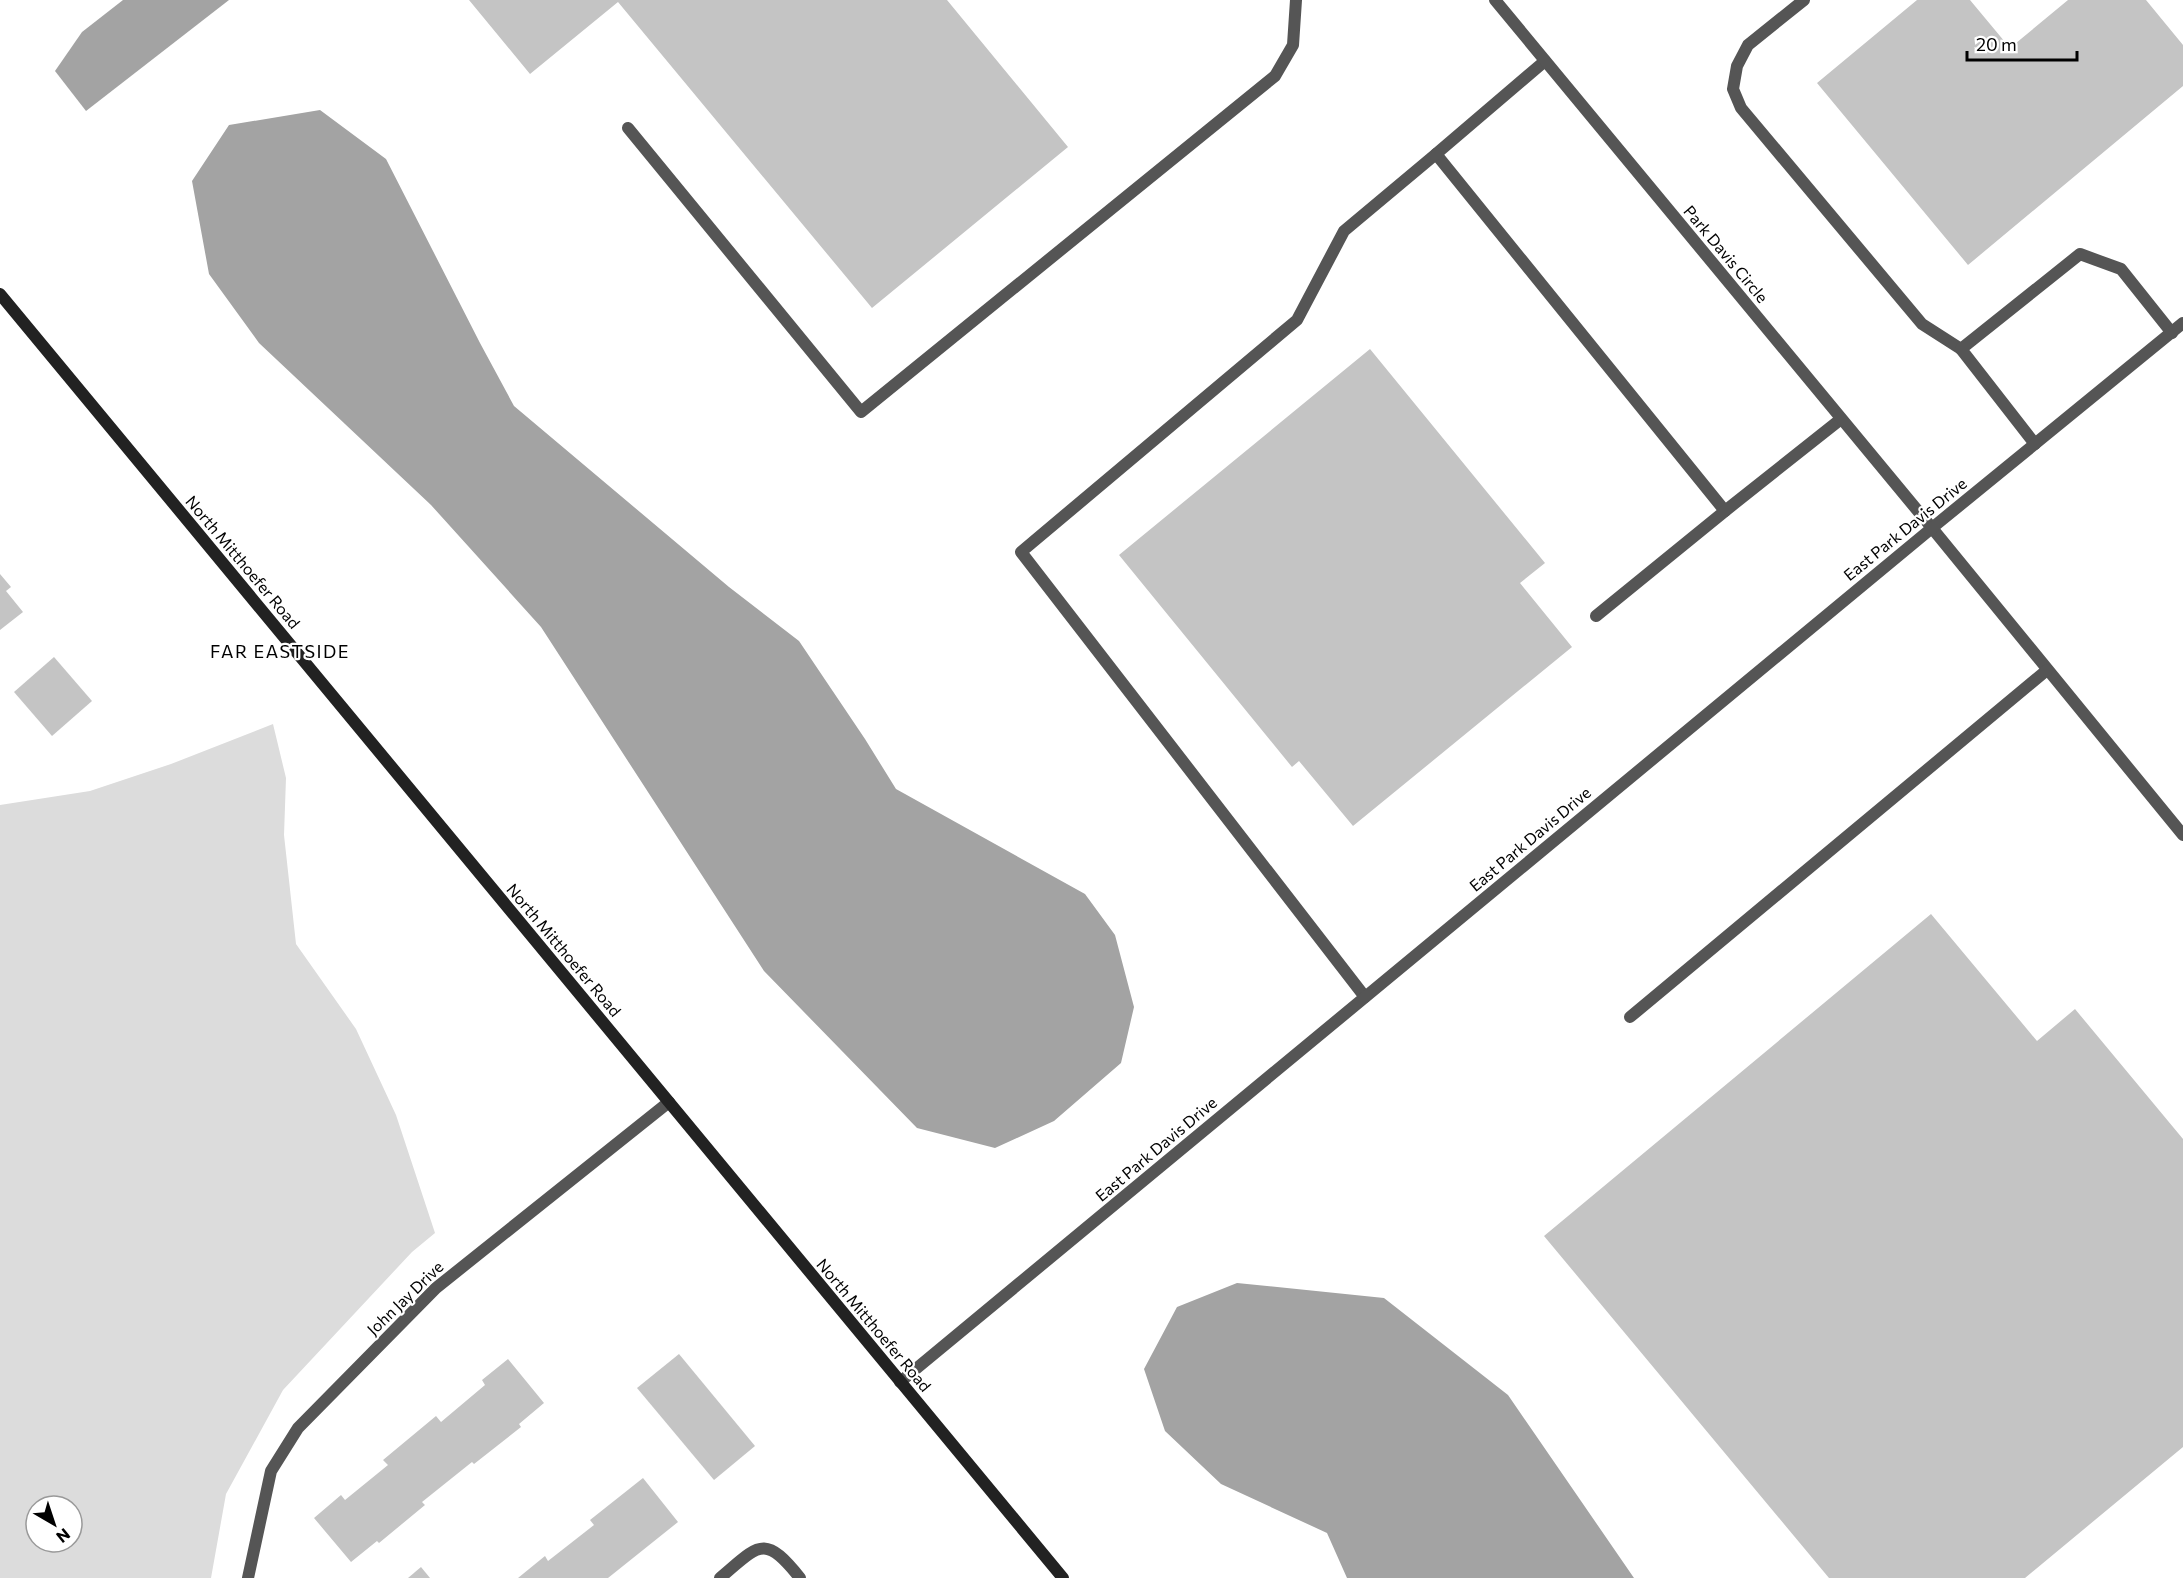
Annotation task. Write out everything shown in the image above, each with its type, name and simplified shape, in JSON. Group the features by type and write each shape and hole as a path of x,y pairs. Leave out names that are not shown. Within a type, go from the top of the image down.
{"main road":[{"name":"North Mitthoefer Road","path":"0,294 1062,1578"}],"street":[{"path":"628,128 861,412 1275,76 1293,45 1296,0"},
{"name":"Park Davis Circle","path":"1495,0 2183,835"},
{"path":"1804,0 1748,45 1737,66 1733,89 1741,108 1922,324 1961,349 2035,444"},
{"path":"1365,997 1021,552 1297,320 1344,231 1545,61"},
{"path":"1436,154 1725,511"},
{"path":"1961,349 2080,254 2121,269 2172,333"},
{"name":"East Park Davis Drive","path":"900,1382 2183,323"},
{"path":"1596,616 1841,419"},
{"path":"1630,1017 2048,670"},
{"name":"John Jay Drive","path":"248,1578 271,1471 298,1428 436,1288 669,1102"},
{"path":"720,1578 742,1559 760,1548 772,1549 801,1578"}],"shaded area":[{"path":"123,0 229,0 86,111 55,71 82,32"},
{"path":"320,110 386,159 514,406 729,587 799,641 896,789 1085,894 1115,935 1134,1007 1121,1063 1054,1121 995,1148 917,1128 764,971 541,627 431,505 259,343 209,274 192,181 229,125"},
{"path":"273,724 286,778 284,835 296,944 356,1029 396,1115 435,1233 412,1252 283,1390 226,1494 211,1578 0,1578 0,805 90,791 171,764"},
{"path":"1237,1283 1384,1298 1508,1395 1634,1578 1347,1578 1327,1533 1221,1484 1165,1431 1144,1369 1177,1307"}],"building":[{"path":"469,0 947,0 1068,147 872,308 618,2 530,74"},
{"path":"1917,0 1970,0 2010,48 2068,0 2146,0 2183,45 2183,86 1968,265 1817,83"},
{"path":"1370,349 1545,563 1520,583 1572,647 1353,826 1299,761 1292,767 1119,555"},
{"path":"0,574 11,587 6,591 23,612 0,630"},
{"path":"54,657 92,701 52,736 14,692"},
{"path":"1931,914 2037,1041 2075,1009 2183,1139 2183,1447 2025,1578 1829,1578 1544,1236"},
{"path":"679,1354 755,1446 714,1480 637,1388"},
{"path":"508,1359 544,1403 519,1424 521,1427 474,1464 472,1462 422,1502 425,1505 379,1543 377,1541 351,1562 314,1518 341,1495 345,1500 388,1465 383,1460 436,1416 441,1422 485,1385 482,1380"},
{"path":"643,1478 678,1522 608,1578 518,1578 545,1556 548,1561 594,1525 590,1520"},
{"path":"421,1567 430,1578 408,1578"}],"district":[{"name":"FAR EASTSIDE","path":"280,652"}]}
